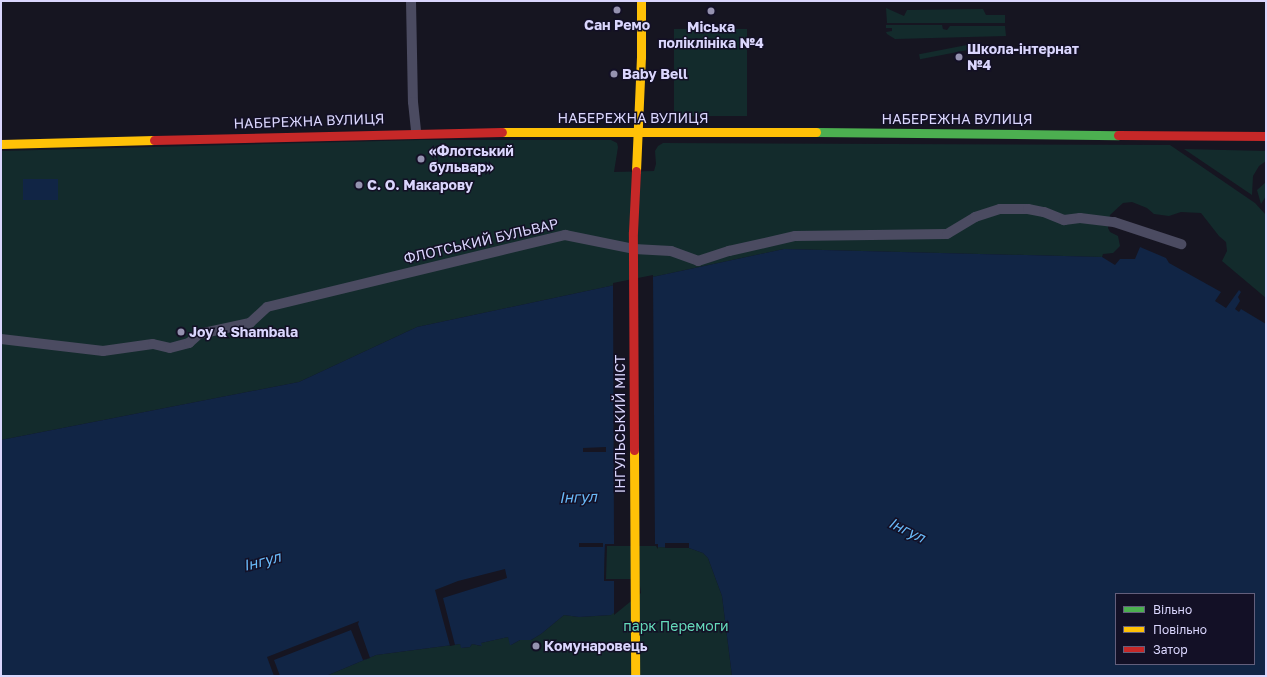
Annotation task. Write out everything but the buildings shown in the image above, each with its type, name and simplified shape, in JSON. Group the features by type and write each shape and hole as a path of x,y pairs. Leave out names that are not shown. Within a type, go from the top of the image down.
{"main road":[{"name":"ІНГУЛЬСЬКИЙ МІСТ","path":"634,676 633,232 641,1"},
{"name":"НАБЕРЕЖНА ВУЛИЦЯ","path":"1,144 416,133 637,131 1266,136"}],"street":[{"path":"411,1 413,102 416,133"},
{"name":"ФЛОТСЬКИЙ БУЛЬВАР","path":"1,339 103,351 153,344 170,348 189,344 199,334 250,323 267,307 565,235 634,249 671,251 698,261 729,251 795,236 946,234 975,217 1000,209 1028,209 1044,212 1064,220 1080,218 1114,222 1181,244"}],"green space":[{"path":"886,8 904,16 907,10 983,9 986,15 1005,15 1005,23 887,23"},
{"path":"886,25 942,25 943,29 947,30 950,26 1005,26 1006,36 895,39 887,34 886,32 892,31 892,28 886,28"},
{"path":"674,29 747,29 747,116 674,116"},
{"path":"977,43 978,48 920,59 919,54"},
{"path":"420,140 611,140 617,143 618,147 614,172 654,171 656,164 655,151 658,146 663,143 1170,145 1255,203 1266,215 1266,298 1222,261 1227,251 1226,242 1219,236 1201,213 1181,212 1169,216 1154,214 1147,208 1132,202 1123,203 1110,215 1108,228 1110,232 1118,236 1120,246 1113,253 1103,254 1102,257 784,249 417,327 299,382 1,440 1,151"},
{"path":"1184,149 1265,151 1266,161 1259,166 1253,176 1252,195"},
{"path":"1266,182 1266,196 1261,204 1257,190"},
{"name":"парк Перемоги","path":"605,544 658,544 658,547 689,548 703,553 708,558 722,596 732,676 326,676 376,655 460,644 462,648 470,647 472,644 481,646 481,643 508,637 511,645 520,640 531,640 541,634 564,615 579,617 611,615 604,581"}],"water":[{"path":"23,179 58,179 58,200 23,200"},
{"name":"Інгул","path":"1140,247 1166,258 1169,263 1221,292 1215,301 1226,308 1239,290 1241,292 1238,297 1240,301 1235,309 1239,312 1241,309 1266,324 1266,676 732,676 722,596 708,558 703,553 689,548 658,547 658,545 605,544 604,580 639,581 624,605 611,615 579,617 564,615 541,634 531,640 520,640 511,645 508,637 481,643 482,646 472,644 470,647 461,648 460,644 376,655 326,676 1,676 1,440 299,382 417,327 784,249 1102,257 1115,265 1120,259 1135,259"}],"pier":[{"path":"653,275 655,544 658,544 658,549 656,546 607,546 606,579 639,579 641,593 614,615 614,581 604,581 605,544 614,544 613,283"},
{"path":"606,447 606,452 583,452 583,448"},
{"path":"579,543 603,543 603,547 579,547"},
{"path":"665,543 689,543 689,548 665,548"},
{"path":"505,569 507,578 443,598 455,645 450,646 435,590 458,581"},
{"path":"359,621 358,624 370,658 363,660 351,630 274,660 280,676 274,676 267,657"}],"traffic: fast":[{"path":"816,132 1118,135"}],"traffic: slow":[{"path":"636,171 641,57 641,1"},
{"path":"502,132 816,132"},
{"path":"1,144 154,140"},
{"path":"634,450 635,676"}],"traffic: jam":[{"path":"154,140 502,132"},
{"path":"1118,135 1266,136"},
{"path":"634,450 633,232 636,171"}],"place":[{"name":"Сан Ремо","path":"617,10"},
{"name":"Міська поліклініка №4","path":"711,11"},
{"name":"Школа-інтернат №4","path":"959,57"},
{"name":"Baby Bell","path":"614,74"},
{"name":"«Флотський бульвар»","path":"421,159"},
{"name":"С. О. Макарову","path":"359,185"},
{"name":"Joy & Shambala","path":"181,332"},
{"name":"Комунаровець","path":"536,646"}]}
